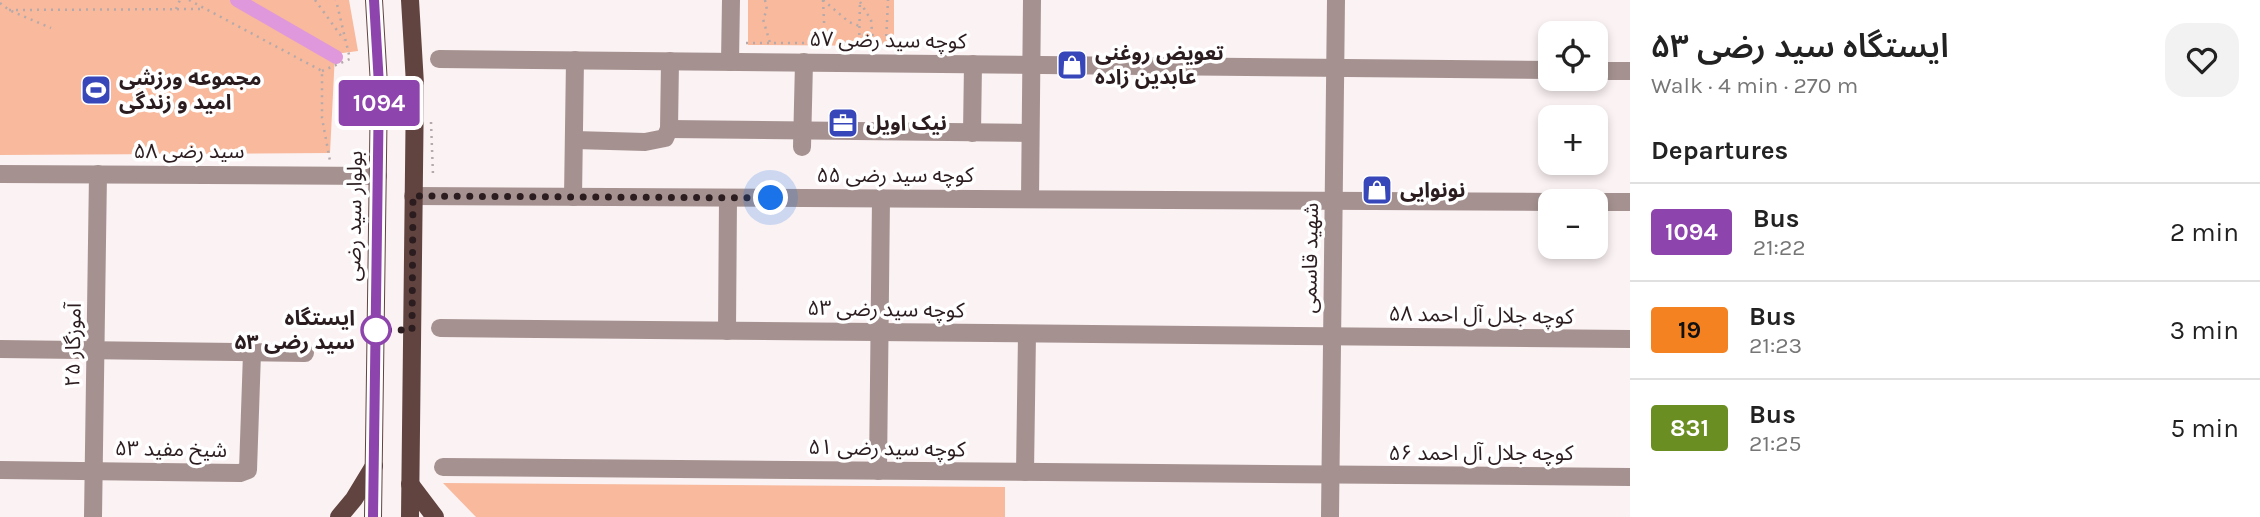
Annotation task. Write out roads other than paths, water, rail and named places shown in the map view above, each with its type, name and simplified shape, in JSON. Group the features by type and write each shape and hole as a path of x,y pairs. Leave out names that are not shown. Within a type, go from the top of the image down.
{"main road":[{"name":"بولوار سید رضی","path":"373,517 379,85 374,0"},
{"path":"410,517 415,84 411,0"},
{"path":"339,517 354,499 374,466"},
{"path":"410,484 435,517"}],"street":[{"path":"730,62 731,0"},
{"path":"1030,199 1032,0"},
{"name":"شهید قاسمی","path":"1330,517 1336,0"},
{"name":"کوچه سید رضی ۵۷","path":"439,59 1538,70"},
{"path":"573,197 575,60"},
{"path":"575,140 645,142 665,138 668,129 670,61"},
{"path":"802,139 804,62"},
{"path":"972,132 974,64"},
{"path":"1608,71 1630,71"},
{"path":"668,129 802,139 972,132 1030,133"},
{"name":"سید رضی ۵۸","path":"0,174 377,176"},
{"name":"آموزگار ۲۵","path":"93,517 98,174"},
{"name":"کوچه سید رضی ۵۵","path":"413,196 1538,202"},
{"path":"727,331 728,198"},
{"path":"878,471 881,198"},
{"path":"1608,202 1630,202"},
{"name":"کوچه سید رضی ۵۳","path":"440,328 1332,336"},
{"path":"1025,472 1027,334"},
{"name":"کوچه جلال آل احمد ۵۸","path":"1332,336 1630,339"},
{"path":"0,349 304,353"},
{"name":"شیخ مفید ۵۳","path":"0,470 240,473 248,470 252,353"},
{"name":"کوچه سید رضی ۵۱","path":"443,467 1331,475"},
{"name":"کوچه جلال آل احمد ۵۶","path":"1331,475 1630,477"}],"waterway":[{"path":"237,0 336,57"}],"place":[{"name":"تعویض روغنی عابدین زاده","path":"1072,65"},
{"name":"مجموعه ورزشی امید و زندگی","path":"96,90"},
{"name":"نیک اویل","path":"843,123"},
{"name":"نونوایی","path":"1377,190"},
{"name":"ایستگاه سید رضی ۵۳","path":"376,330"}]}
